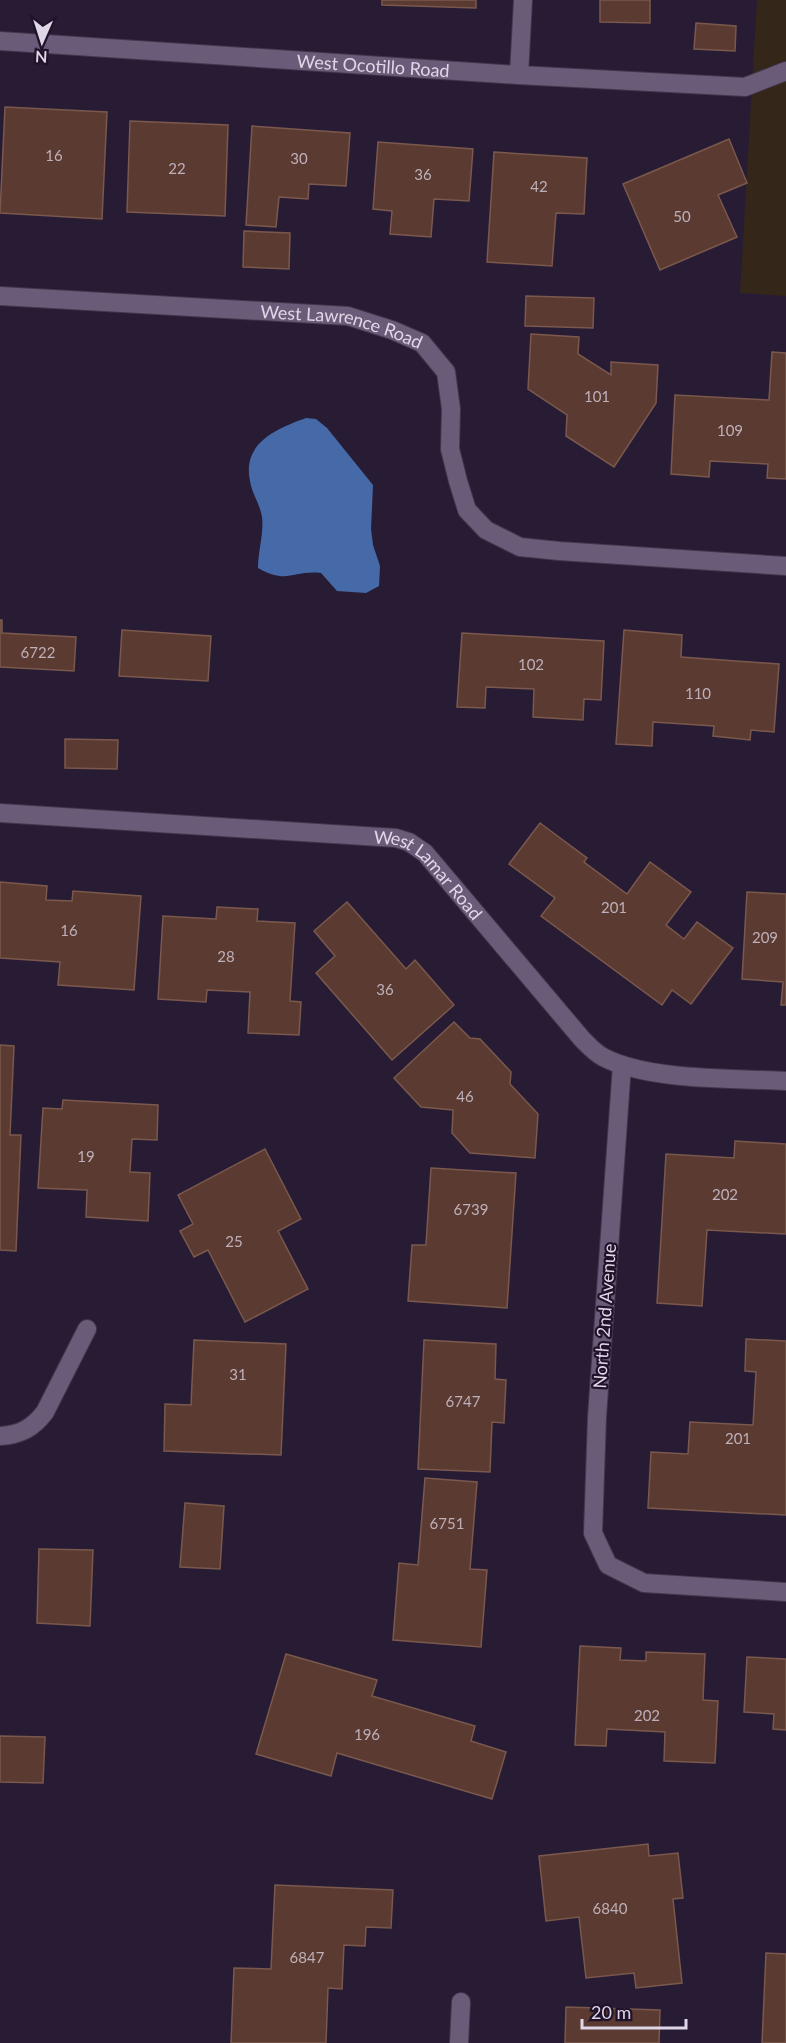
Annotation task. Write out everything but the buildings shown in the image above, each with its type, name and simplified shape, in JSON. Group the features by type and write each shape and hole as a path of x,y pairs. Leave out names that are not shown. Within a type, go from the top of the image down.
{"street":[{"path":"519,75 523,0"},
{"name":"West Ocotillo Road","path":"0,40 519,75 745,87 786,70"},
{"name":"West Lawrence Road","path":"0,296 348,316 392,330 422,343 446,372 451,409 450,449 458,481 467,510 486,530 520,547 786,566"},
{"name":"West Lamar Road","path":"0,813 396,838 410,842 425,853 582,1039 602,1057 622,1065 682,1075 786,1081"},
{"name":"North 2nd Avenue","path":"622,1065 597,1417 593,1533 608,1564 644,1583 786,1592"},
{"path":"0,1436 21,1433 39,1421 87,1329"},
{"path":"459,2043 461,2002"}],"shaded area":[{"path":"757,0 786,0 786,296 740,293"}],"water":[{"path":"306,418 316,419 327,428 373,485 371,529 373,545 380,566 379,586 366,593 337,591 321,573 276,576 258,568 262,523 261,512 250,481 251,457 256,447 264,439 283,427"}]}
